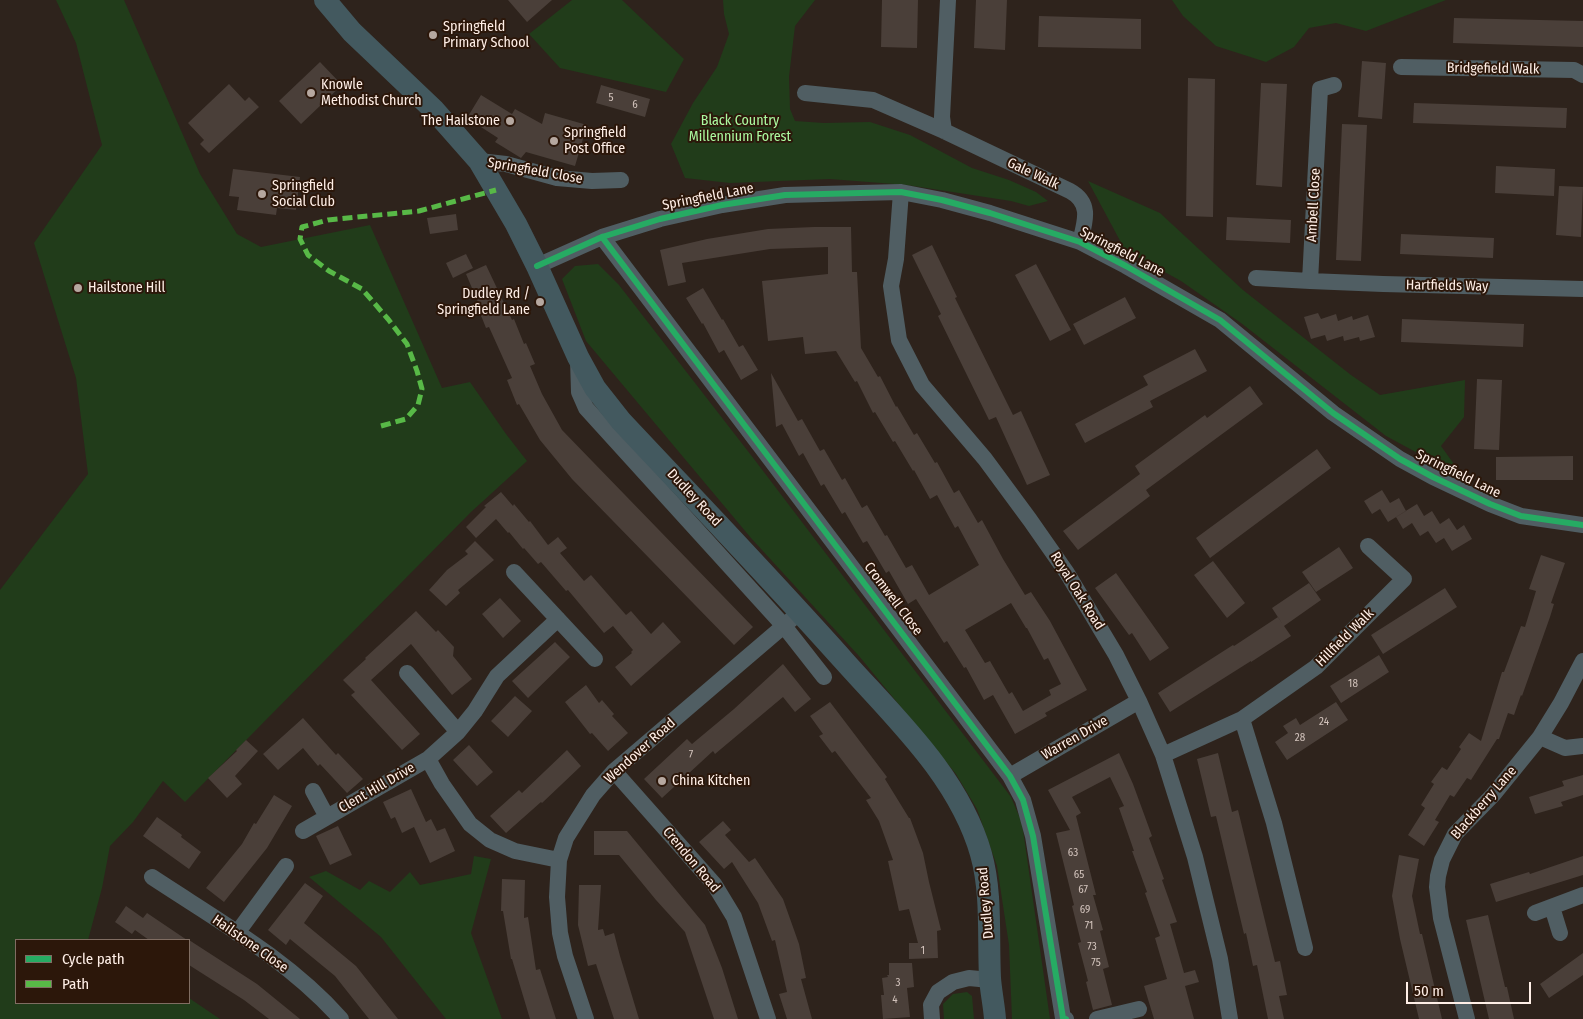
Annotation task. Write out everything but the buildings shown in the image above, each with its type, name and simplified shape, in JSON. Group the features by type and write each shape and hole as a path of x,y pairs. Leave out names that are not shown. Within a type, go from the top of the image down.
{"main road":[{"name":"Dudley Road","path":"325,0 352,32 434,110 479,161 538,266 578,358 595,388 621,421 792,619 920,746 952,791 968,819 981,854 986,883 990,980 995,1019"}],"street":[{"path":"944,131 942,116 948,0"},
{"name":"Bridgefield Walk","path":"1401,67 1574,70 1583,75"},
{"name":"Ambell Close","path":"1310,281 1320,89 1334,85"},
{"name":"Gale Walk","path":"805,93 873,100 944,131 1078,196 1086,217 1080,242"},
{"name":"Springfield Close","path":"479,161 506,164 558,178 592,181 621,180"},
{"name":"Springfield Lane","path":"538,266 602,237 660,219 722,205 785,196 901,192 942,200 990,213 1080,242 1126,266 1220,320 1334,413 1400,459 1433,477 1490,504 1521,516 1583,525"},
{"name":"Royal Oak Road","path":"901,192 896,259 891,286 899,340 922,385 985,459 1067,573 1116,655 1139,701 1163,755 1197,866 1220,959 1230,1019"},
{"name":"Cromwell Close","path":"602,237 1010,776 1023,800 1033,836 1063,1018 1066,1019"},
{"path":"1256,278 1310,281"},
{"name":"Hartfields Way","path":"1310,281 1583,289"},
{"name":"Hillfield Walk","path":"1163,755 1242,719 1316,667 1404,579 1368,546"},
{"path":"514,572 595,659"},
{"name":"Clent Hill Drive","path":"303,831 428,759 458,732 476,711 497,676 558,619"},
{"path":"792,619 824,677"},
{"name":"Wendover Road","path":"586,1019 565,956 560,933 557,897 559,860 566,838 593,795 614,771 792,619"},
{"name":"Blackberry Lane","path":"1467,1019 1441,918 1437,887 1442,860 1454,834 1493,795 1540,738 1583,661"},
{"path":"407,673 458,732"},
{"name":"Warren Drive","path":"1010,776 1139,701"},
{"path":"1242,719 1274,823 1305,948"},
{"path":"1540,738 1565,748 1583,746"},
{"name":"Clent Hill Drive","path":"428,759 442,784 470,824 490,840 515,850 559,860"},
{"name":"Crendon Road","path":"614,771 714,884 734,917 768,1019"},
{"name":"Clent Hill Drive","path":"313,791 327,817"},
{"path":"237,933 286,866"},
{"name":"Hailstone Close","path":"152,877 237,933 298,978 325,1001 341,1019"},
{"path":"1535,913 1583,895"},
{"path":"1552,907 1560,933"},
{"path":"932,1019 931,1005 938,992 953,982 969,978 990,980"},
{"path":"1097,1019 1139,1009"}],"green space":[{"path":"56,0 124,0 200,174 237,234 261,247 370,225 442,388 470,382 527,461 471,512 185,802 163,781 133,822 110,846 102,888 88,939 15,939 15,1004 190,1004 190,999 220,1019 0,1019 0,590 88,474 76,378 34,243 102,145 76,43"},
{"path":"572,0 622,0 684,59 666,92 560,68 529,34"},
{"name":"Black Country Millennium Forest","path":"723,0 815,0 795,26 789,77 790,109 795,121 824,123 870,122 910,135 972,168 1009,180 1036,192 1048,201 1029,206 1011,201 907,185 830,179 730,183 685,178 671,144 693,103 717,67 729,34"},
{"path":"1172,0 1446,0 1366,31 1336,23 1309,28 1294,47 1266,62 1216,46 1183,16"},
{"path":"1088,181 1160,213 1243,290 1351,375 1380,395 1465,380 1464,417 1441,446 1464,478 1386,436 1241,323 1181,281 1125,250"},
{"path":"598,264 619,285 754,459 1011,797 1022,823 1050,1019 1012,1019 1009,945 997,866 977,809 956,774 859,656 751,538 586,341 562,279 575,266"},
{"path":"474,856 491,859 471,933 502,1019 446,1019 381,937 309,877 326,871 360,890 369,881 390,892 410,872 420,885 471,874"},
{"path":"967,992 972,996 974,1019 944,1019 943,1004 953,994"}],"marked path":[{"path":"381,426 406,419 418,405 422,389 407,344 362,289 329,271 308,255 300,239 302,227 328,220 419,211 496,190"}],"cycle path":[{"path":"537,266 602,237 660,219 722,205 785,195 901,192 942,200 990,213 1080,242 1126,266 1220,320 1333,413 1400,459 1433,477 1490,504 1521,516 1583,525"},
{"path":"602,237 1010,776 1023,800 1033,836 1063,1018 1066,1019"}],"place":[{"name":"Springfield Primary School","path":"433,35"},
{"name":"Knowle Methodist Church","path":"311,93"},
{"name":"The Hailstone","path":"510,121"},
{"name":"Springfield Post Office","path":"554,141"},
{"name":"Springfield Social Club","path":"262,194"},
{"name":"Hailstone Hill","path":"78,288"},
{"name":"Dudley Rd / Springfield Lane","path":"540,302"},
{"name":"China Kitchen","path":"662,781"}]}
